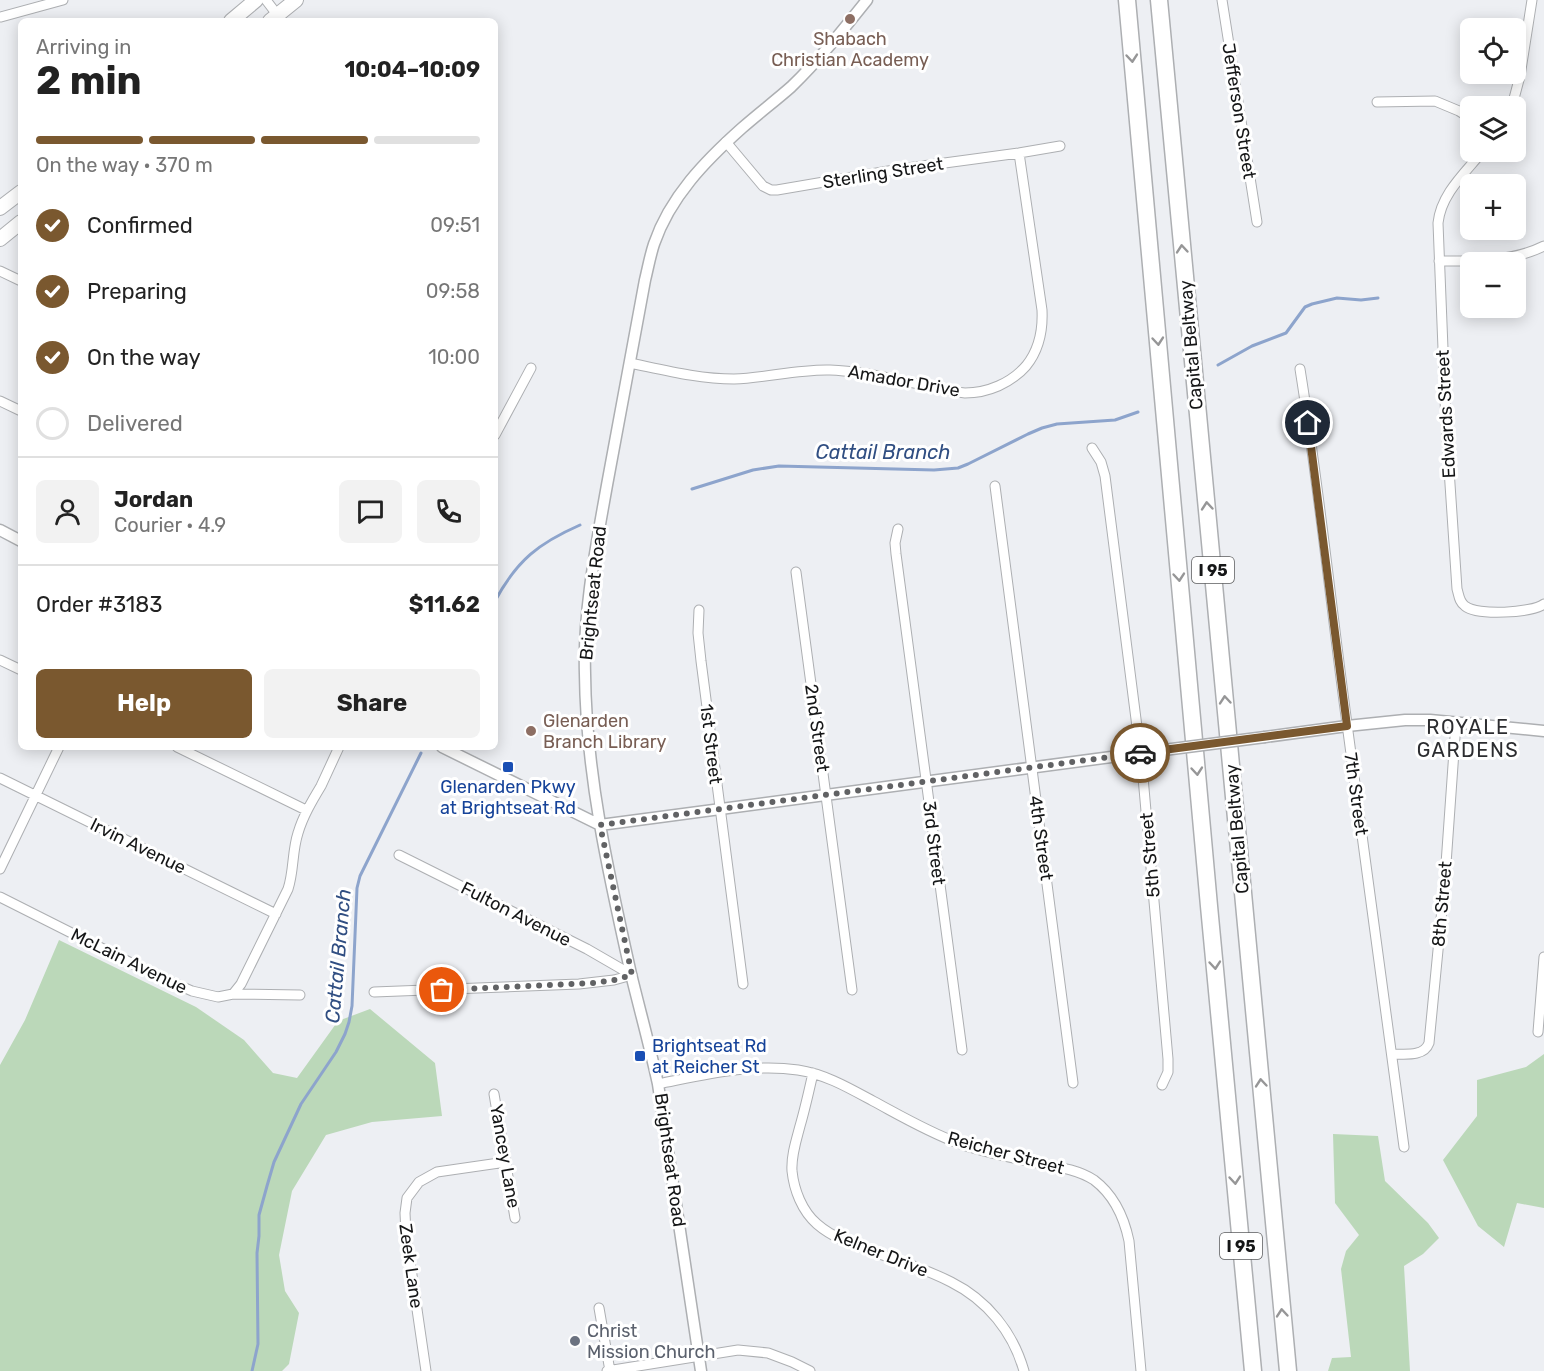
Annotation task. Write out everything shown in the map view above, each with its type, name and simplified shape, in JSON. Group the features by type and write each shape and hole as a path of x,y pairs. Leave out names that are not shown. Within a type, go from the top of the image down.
{"highway":[{"name":"Capital Beltway","path":"1126,0 1253,1371"},
{"name":"Capital Beltway","path":"1159,0 1288,1371"}],"main road":[{"path":"235,18 256,0"},
{"path":"277,18 296,0"},
{"path":"0,208 18,194"},
{"path":"0,239 18,224"}],"street":[{"path":"1,17 63,0"},
{"path":"266,0 275,18"},
{"name":"Brightseat Road","path":"701,1371 658,1084 600,825 588,731 585,639 595,558 645,280 657,236 666,216 682,191 704,164 726,142 794,84 867,0"},
{"name":"Jefferson Street","path":"1222,0 1257,222"},
{"path":"1515,96 1532,0"},
{"path":"1377,102 1435,101 1460,112"},
{"name":"Sterling Street","path":"726,142 763,186 771,190 1060,146"},
{"name":"Amador Drive","path":"630,363 693,376 715,378 830,370 860,373 965,393 1002,385 1022,371 1029,362 1038,345 1042,327 1042,310 1019,153"},
{"name":"Edwards Street","path":"1474,162 1448,194 1441,208 1438,223 1446,424 1459,597 1463,605 1477,611 1523,611 1535,609 1544,604"},
{"path":"1438,261 1503,258 1524,254 1544,246"},
{"path":"0,271 18,280"},
{"path":"498,429 531,368"},
{"name":"7th Street","path":"1300,369 1404,1147"},
{"path":"1,403 18,410"},
{"name":"5th Street","path":"1092,448 1101,462 1104,477 1140,753 1168,1059 1168,1072 1162,1085"},
{"name":"4th Street","path":"995,486 1073,1083"},
{"name":"3rd Street","path":"898,529 896,548 962,1050"},
{"path":"0,530 18,539"},
{"name":"2nd Street","path":"796,572 852,990"},
{"name":"1st Street","path":"699,610 698,633 743,984"},
{"path":"0,660 18,669"},
{"path":"448,750 600,825 1405,720 1430,720 1544,731"},
{"name":"8th Street","path":"1392,1054 1421,1052 1426,1050 1429,1043 1456,723"},
{"path":"0,869 58,750"},
{"path":"183,750 306,810"},
{"path":"233,994 241,984 290,882 296,840 306,810 338,750"},
{"name":"Irvin Avenue","path":"0,778 276,914"},
{"name":"Fulton Avenue","path":"399,855 587,949 632,975"},
{"name":"McLain Avenue","path":"0,897 184,988 211,996 226,997 233,994 300,995"},
{"path":"1538,1032 1544,957"},
{"path":"374,992 586,984 632,975"},
{"name":"Reicher Street","path":"658,1084 729,1071 761,1068 813,1073 845,1086 937,1135 984,1151 1072,1171 1091,1178 1107,1192 1118,1207 1126,1229 1141,1371"},
{"name":"Kelner Drive","path":"813,1073 792,1160 794,1183 806,1212 816,1224 835,1236 931,1272 975,1296 1004,1327 1024,1371"},
{"name":"Yancey Lane","path":"494,1094 516,1218"},
{"name":"Zeek Lane","path":"426,1371 406,1234 407,1198 419,1182 437,1172 506,1162"},
{"path":"599,1308 609,1371 727,1351 748,1350 778,1356 810,1371"}],"green space":[{"path":"59,940 196,1007 244,1040 273,1073 297,1078 338,1021 370,1009 435,1063 442,1116 372,1122 326,1135 292,1191 279,1255 285,1291 299,1313 289,1364 282,1371 0,1371 0,1065 25,1020"},
{"path":"1544,1054 1544,1208 1517,1203 1504,1247 1478,1226 1443,1160 1477,1116 1477,1080 1526,1067"},
{"path":"1333,1134 1378,1136 1385,1181 1428,1223 1439,1238 1423,1254 1404,1266 1410,1371 1328,1371 1332,1358 1351,1357 1341,1269 1346,1251 1359,1235 1335,1203"}],"waterway":[{"name":"Cattail Branch","path":"1218,365 1252,346 1286,333 1305,307 1312,304 1337,298 1361,300 1378,298"},
{"name":"Cattail Branch","path":"692,489 753,470 779,466 934,470 958,468 1042,428 1057,424 1115,420 1138,412"},
{"name":"Cattail Branch","path":"498,596 512,574 530,554 580,525"},
{"name":"Cattail Branch","path":"252,1371 258,1344 259,1215 274,1162 301,1104 336,1052 345,1034 352,1006 357,888 360,876 421,753"}],"way so far":[{"path":"442,990 595,983 632,975 600,825 1140,753"}],"place":[{"name":"Shabach Christian Academy","path":"850,19"},
{"name":"Glenarden Branch Library","path":"531,731"},
{"name":"Glenarden Pkwy at Brightseat Rd","path":"508,767"},
{"name":"Brightseat Rd at Reicher St","path":"640,1056"},
{"name":"Christ Mission Church","path":"575,1341"}],"district":[{"name":"ROYALE GARDENS","path":"1468,738"}],"route":[{"path":"1140,753 1347,726 1308,423"}]}
